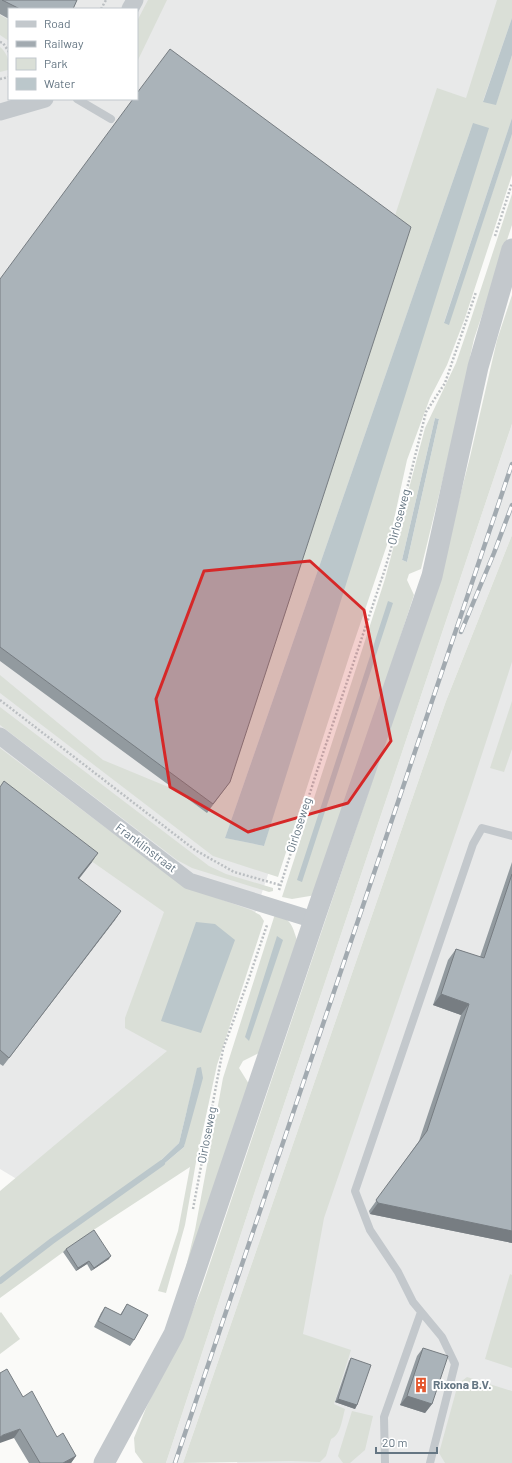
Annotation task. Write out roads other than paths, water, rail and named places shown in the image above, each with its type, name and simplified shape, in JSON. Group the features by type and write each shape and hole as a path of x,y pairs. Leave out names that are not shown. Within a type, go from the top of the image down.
{"street":[{"path":"0,112 42,100"},
{"path":"104,1463 174,1334 432,576 478,367 512,249"},
{"name":"Franklinstraat","path":"0,736 189,881 274,906 314,920"}],"lane":[{"path":"79,100 111,119"},
{"path":"430,1463 455,1364 442,1337 413,1302 398,1272 370,1230 355,1191 473,844 482,828 512,836"},
{"path":"385,1463 384,1417 421,1312"}],"water":[{"path":"512,18 512,55 496,105 483,102"},
{"path":"512,118 512,134 449,325 444,323"},
{"path":"473,123 489,128 264,846 225,838"},
{"path":"435,418 439,419 407,562 402,560"},
{"path":"388,601 393,603 302,882 297,880"},
{"path":"196,922 215,924 235,940 201,1033 161,1021"},
{"path":"277,936 283,940 249,1041 245,1037"},
{"path":"201,1067 203,1078 184,1147 158,1169 155,1166 179,1143 197,1068"}],"waterway":[{"path":"0,1281 52,1241 162,1163"}],"railway":[{"path":"175,1463 512,464"},
{"path":"461,632 512,505"}],"place":[{"name":"Rixona B.V.","path":"421,1385"}]}
